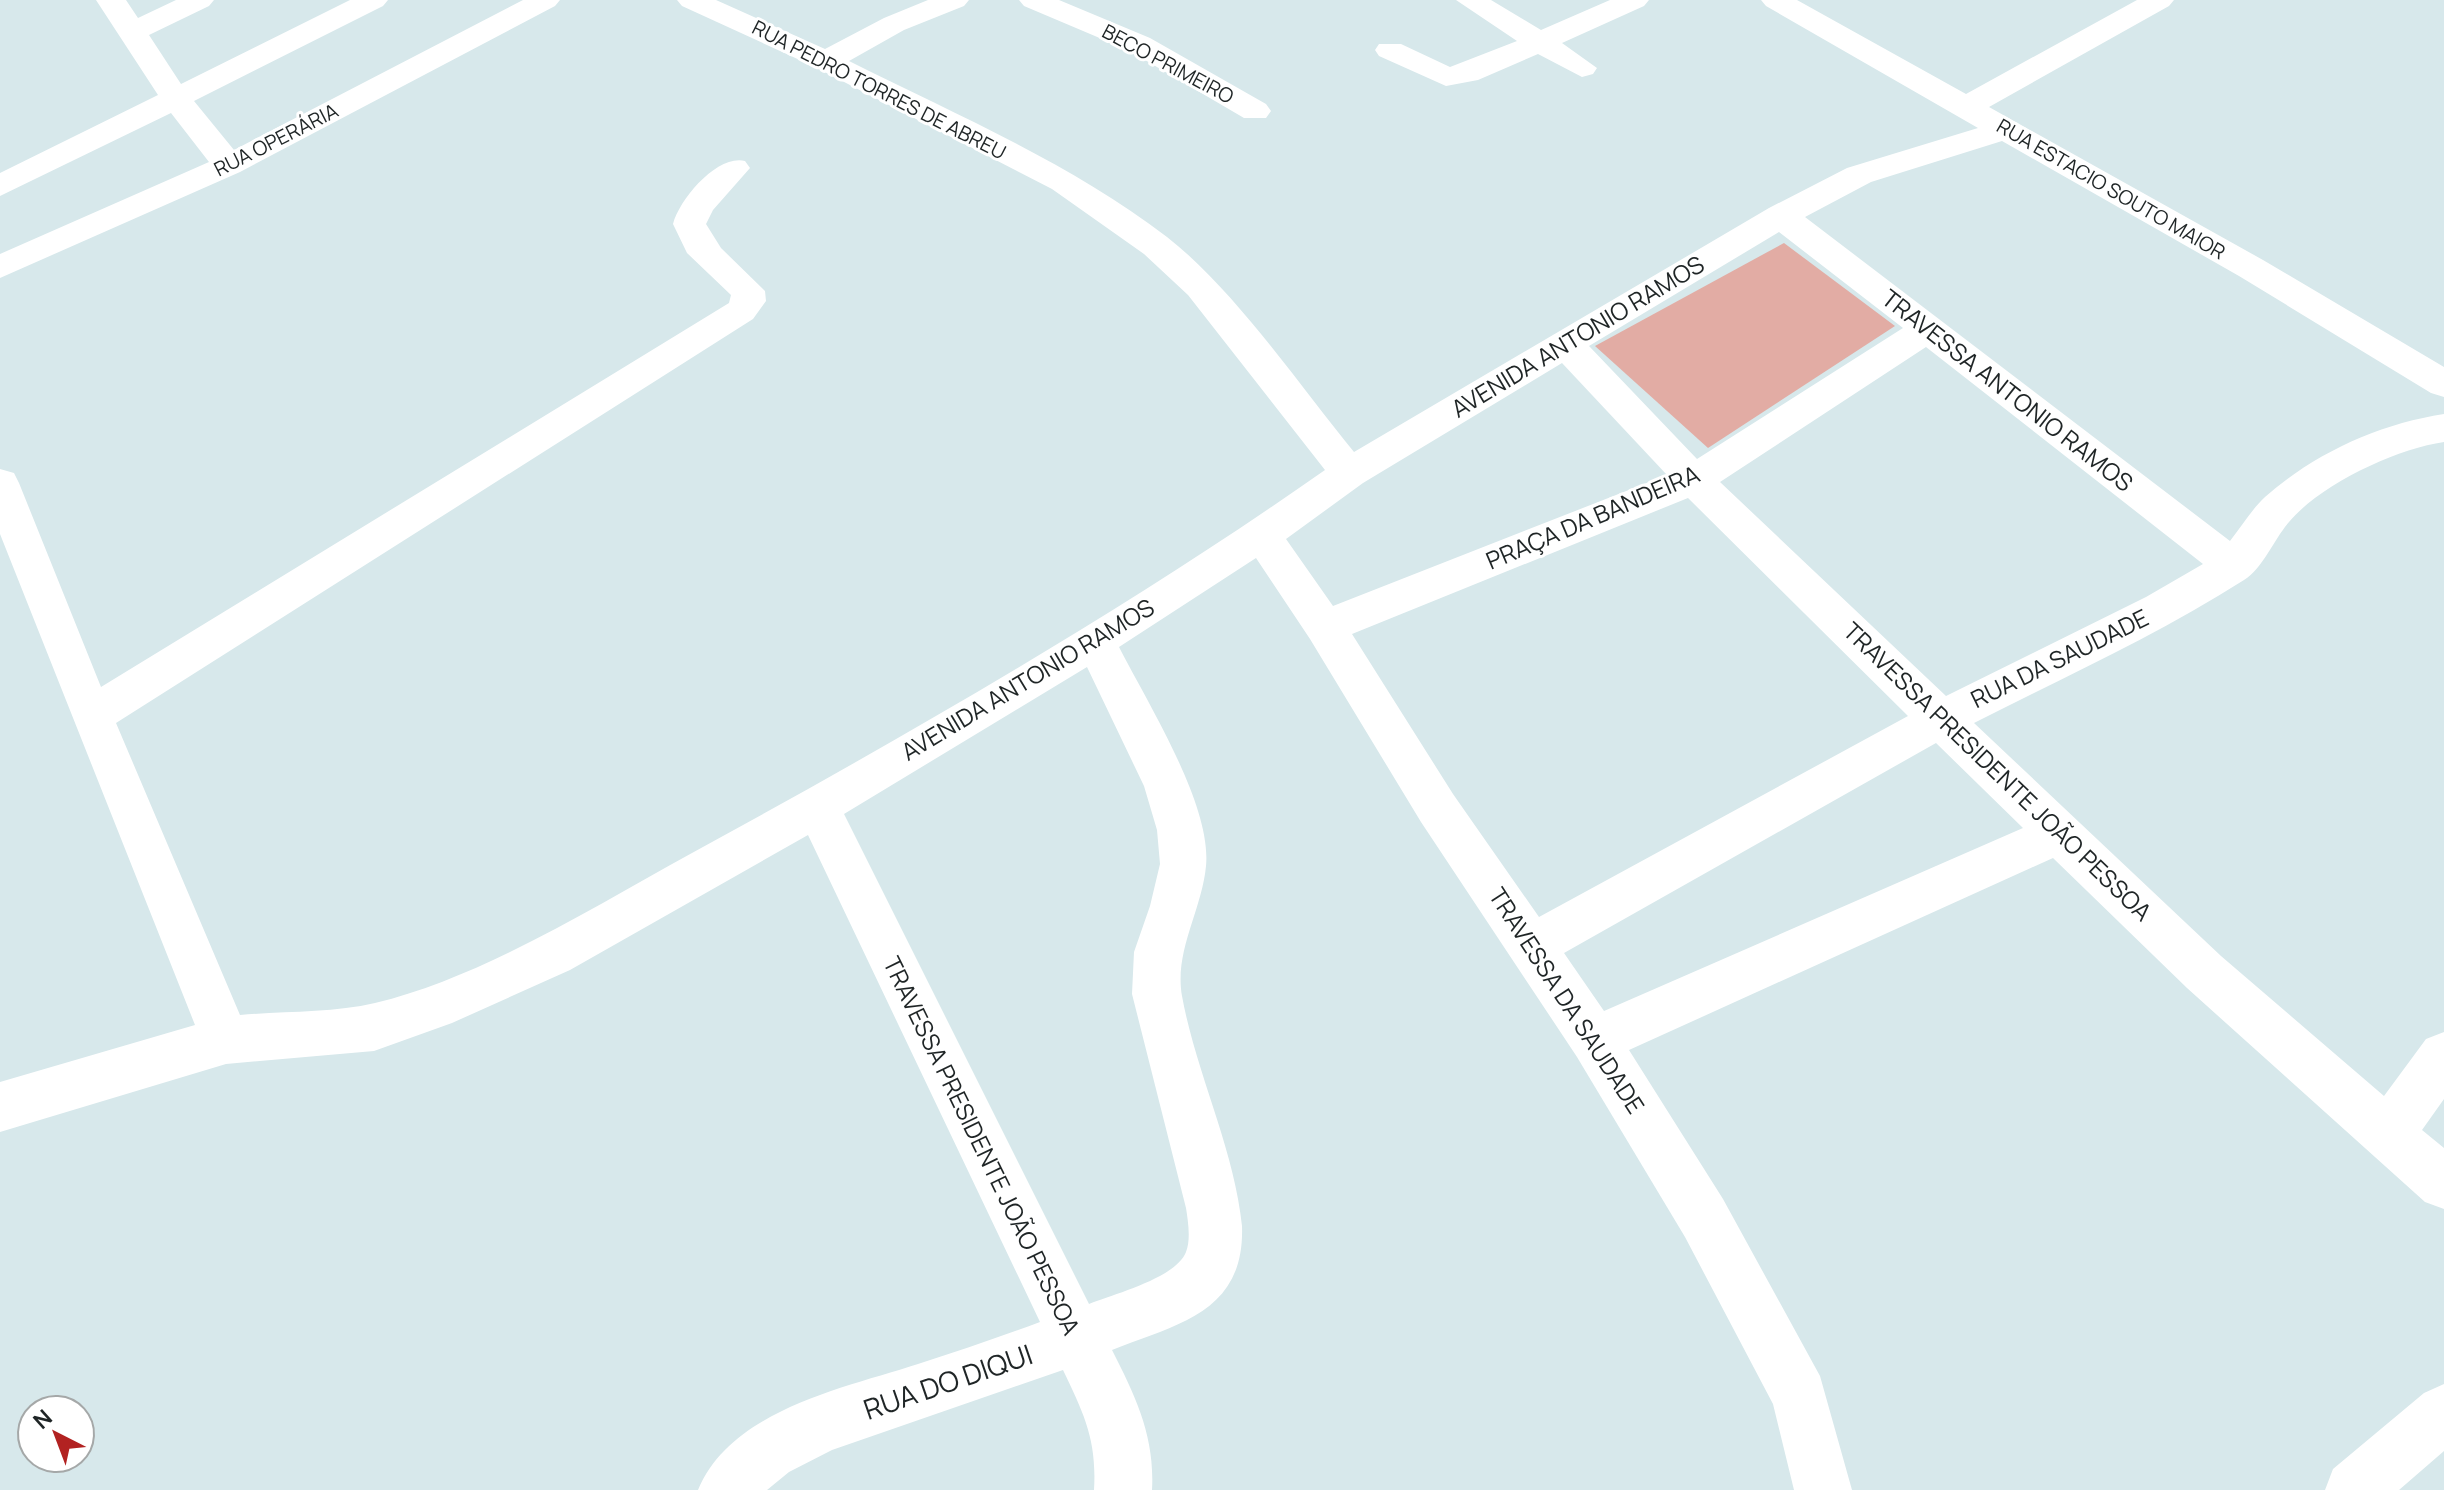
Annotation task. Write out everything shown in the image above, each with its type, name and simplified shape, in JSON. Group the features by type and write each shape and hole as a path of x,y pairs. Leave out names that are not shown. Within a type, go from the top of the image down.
{"street":[{"path":"111,0 176,99 229,165"},
{"path":"134,31 199,0"},
{"path":"0,186 373,0"},
{"name":"RUA OPERÁRIA","path":"0,267 229,165 545,0"},
{"name":"RUA PEDRO TORRES DE ABREU","path":"692,0 826,61 1064,182 1156,246 1200,287 1349,473"},
{"path":"826,61 894,24 954,0"},
{"name":"BECO PRIMEIRO","path":"1034,0 1139,44 1255,111"},
{"path":"1471,0 1582,68"},
{"path":"1390,50 1435,73 1455,76 1541,43 1634,0"},
{"name":"RUA ESTACIO SOUTO MAIOR","path":"1776,0 2251,268 2444,384"},
{"path":"1965,107 2159,0"},
{"name":"AVENIDA ANTONIO RAMOS","path":"0,1107 226,1040 374,1027 452,1000 553,954 817,807 1095,641 1262,535 1349,473 1781,216 1859,175 2007,129"},
{"path":"91,716 741,311 748,301 748,291 695,242 690,228 690,217 734,168"},
{"name":"TRAVESSA ANTONIO RAMOS","path":"1781,216 2234,566"},
{"name":"PRAÇA DA BANDEIRA","path":"1325,627 1694,480 1928,329"},
{"name":"TRAVESSA PRESIDENTE JOÃO PESSOA","path":"1566,344 1694,480 2059,834 2204,972 2444,1183"},
{"name":"RUA DA SAUDADE","path":"1532,946 1941,719 2161,609 2234,566 2277,509 2320,477 2371,448 2412,433 2444,428"},
{"path":"0,483 91,716 226,1040"},
{"name":"TRAVESSA DA SAUDADE","path":"1262,535 1325,627 1437,808 1595,1040 1704,1218 1800,1396 1823,1490"},
{"name":"RUA DO DIQUI","path":"727,1490 743,1470 793,1437 1075,1338 1182,1294 1201,1279 1211,1262 1216,1239 1213,1208 1157,994 1158,952 1174,906 1183,864 1180,830 1166,786 1095,641"},
{"name":"TRAVESSA PRESIDENTE JOÃO PESSOA","path":"817,807 1117,1421 1125,1459 1123,1490"},
{"path":"1595,1040 2059,834"},
{"path":"2389,1133 2444,1056"},
{"path":"2354,1490 2444,1413"}],"shaded area":[{"path":"1784,243 1895,326 1708,448 1595,346"}]}
